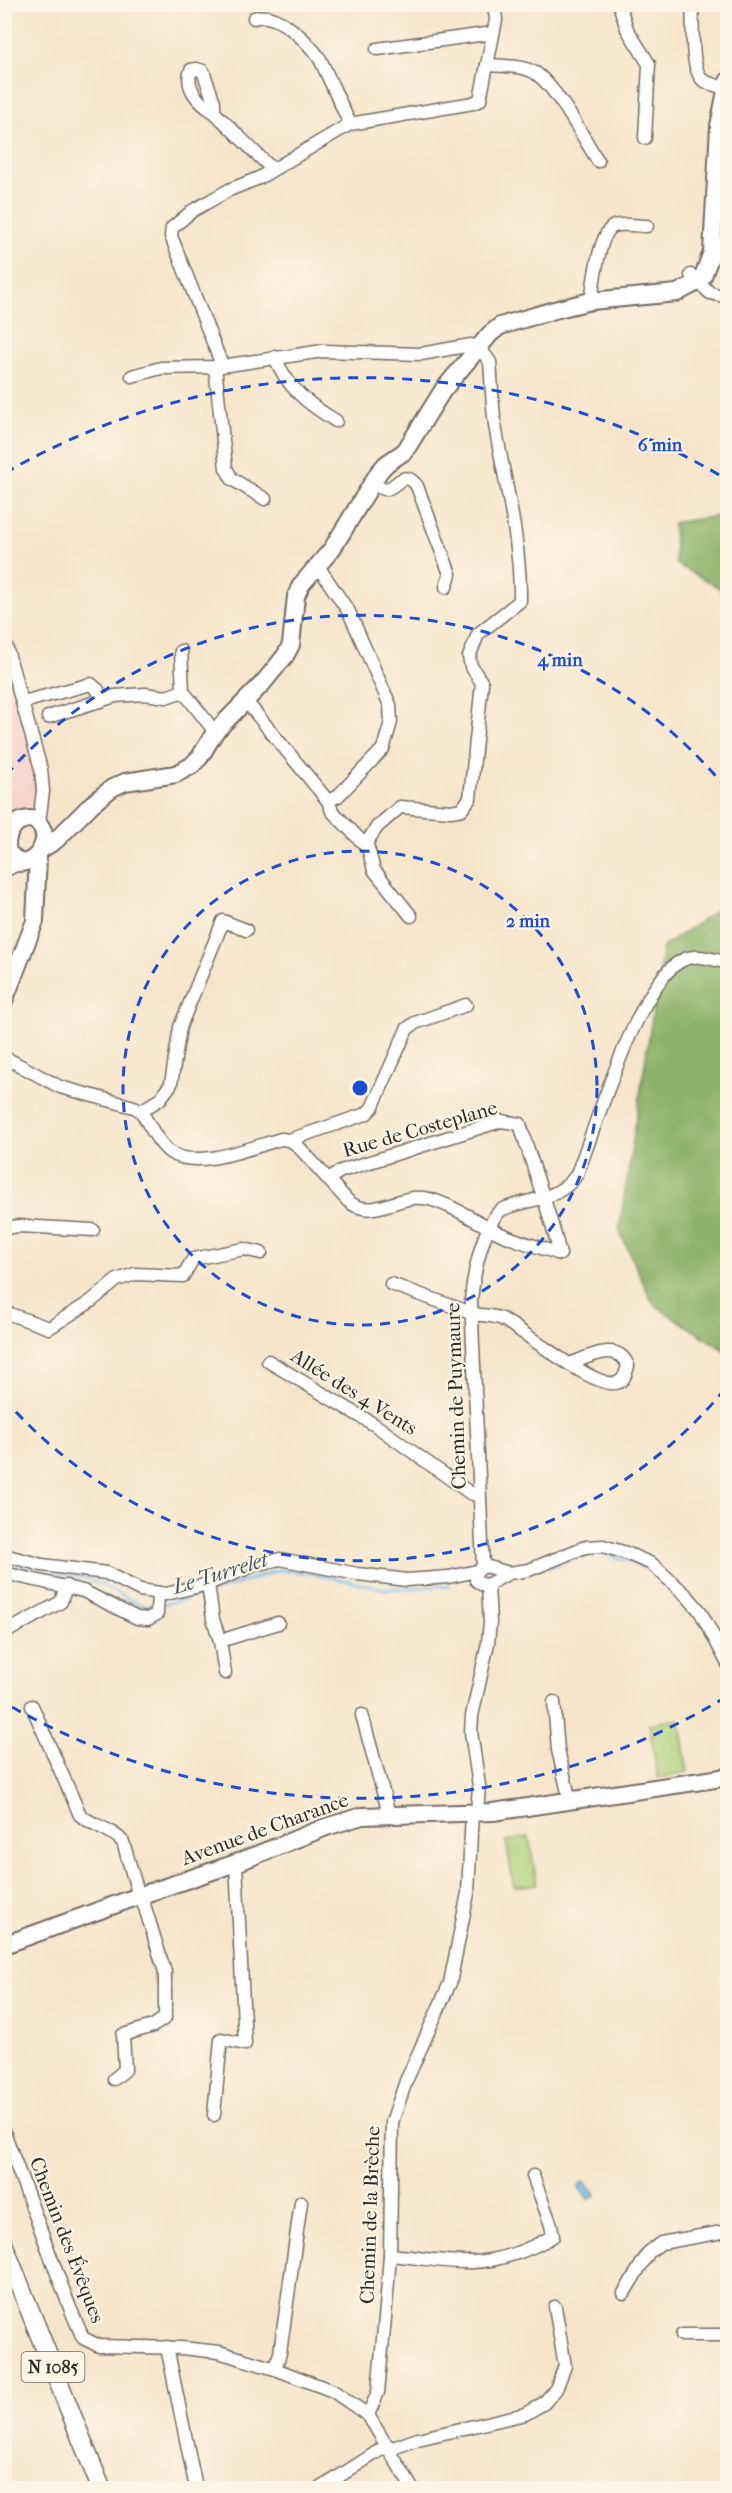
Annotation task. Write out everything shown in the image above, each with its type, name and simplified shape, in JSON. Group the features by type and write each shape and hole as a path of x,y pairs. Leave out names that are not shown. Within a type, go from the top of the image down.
{"main road":[{"name":"N 1085","path":"4,2246 101,2488"}],"street":[{"path":"265,500 232,479 226,468 218,366 171,232 192,211 229,190 259,178 350,124 473,104 480,100 495,20 494,4"},
{"path":"620,4 627,29 648,64 645,138"},
{"path":"4,871 55,841 92,804 112,788 125,782 164,777 186,769 200,757 215,732 263,683 285,656 291,645 296,596 341,534 371,483 386,464 405,451 443,390 477,348 500,326 591,301 677,293 699,283 709,264 713,235 719,126 726,85 709,83 698,73 694,58 692,4"},
{"path":"254,18 269,16 278,20 313,49 320,59 350,124"},
{"path":"377,49 493,33"},
{"path":"487,65 516,67 536,73 555,94 598,161"},
{"path":"214,112 273,169"},
{"path":"591,301 594,273 606,232 614,226 647,226"},
{"path":"699,283 728,297"},
{"path":"132,376 161,368 218,366 323,351 421,354 463,345 477,348 490,362 496,429 510,504 520,580 520,601 478,634 470,657 471,666 482,683 470,798 466,806 451,811 400,807 378,827 365,845"},
{"path":"275,357 282,377 310,405 336,422"},
{"path":"371,483 383,489 389,488 403,478 408,478 417,486 450,574 446,587"},
{"path":"317,565 349,612 390,705 391,722 383,749 338,796 328,801"},
{"path":"4,639 41,769 42,791 31,857 37,889 35,921 4,1001"},
{"path":"181,651 183,691 215,732"},
{"path":"22,702 91,684 98,690 101,700"},
{"path":"48,717 115,696 145,694 166,697 183,691"},
{"path":"245,700 328,801 332,811 365,845 374,870 411,916"},
{"path":"31,857 10,856 6,852 10,831 16,823 35,823 53,830 67,829"},
{"path":"141,1111 160,1099 171,1084 180,1027 223,921 246,930"},
{"path":"489,1226 494,1216 501,1210 565,1189 577,1174 634,1026 663,977 680,962 693,957 701,956 728,963"},
{"path":"289,1140 366,1114 372,1108 407,1029 415,1023 466,1005"},
{"path":"4,1057 60,1087 134,1107 141,1111 170,1152 190,1160 199,1161 281,1139 289,1140 296,1144 354,1207 373,1209 425,1198 498,1232 560,1254 544,1197"},
{"name":"Rue de Costeplane","path":"328,1179 341,1171 501,1121 520,1124 544,1197"},
{"path":"4,1228 19,1226 93,1230"},
{"name":"Chemin de Puymaure","path":"474,1812 479,1786 471,1724 476,1690 488,1643 490,1622 479,1496 471,1313 472,1284 489,1226"},
{"path":"4,1312 49,1328 90,1302 117,1280 135,1274 183,1276 193,1259 244,1249 261,1253"},
{"path":"391,1284 471,1313 484,1317 495,1316 505,1320 546,1350 570,1364"},
{"name":"Allée des 4 Vents","path":"268,1361 375,1425 470,1493 479,1496"},
{"path":"4,1554 42,1565 106,1573 158,1596 176,1592 209,1590 255,1565 280,1559 384,1578 449,1578 529,1570 575,1551 594,1546 641,1558 669,1578 700,1611 728,1665"},
{"path":"4,1573 83,1591 137,1618 148,1619 157,1612 158,1596"},
{"path":"4,1633 61,1602 66,1586"},
{"path":"209,1590 225,1673"},
{"path":"220,1641 278,1623"},
{"path":"554,1702 558,1750 570,1801"},
{"path":"32,1706 80,1815 91,1824 117,1836 123,1842 165,1972 165,2018 153,2026 123,2035 125,2070 114,2079"},
{"path":"362,1715 389,1814"},
{"name":"Avenue de Charance","path":"4,1945 140,1895 236,1863 326,1827 362,1816 474,1812 570,1801 728,1777"},
{"name":"Chemin de la Brèche","path":"368,2415 378,2392 390,2254 392,2122 406,2081 450,1983 468,1893 474,1812"},
{"path":"214,2115 221,2039 245,2044 236,1863"},
{"name":"Chemin des Évêques","path":"4,2132 83,2338 99,2346 219,2352 275,2369 333,2391 368,2415 412,2488"},
{"path":"390,2254 473,2262 501,2257 545,2241 553,2236 551,2225 532,2175"},
{"path":"275,2369 280,2353 300,2202"},
{"path":"624,2293 650,2252 661,2243 728,2231"},
{"path":"321,2488 389,2447 525,2414 544,2403 556,2389 565,2366 555,2307"},
{"path":"682,2335 728,2335"},
{"path":"167,2348 196,2488"}],"shaded area":[{"path":"4,655 37,771 38,794 27,810 11,823 4,834"}],"green space":[{"path":"727,509 727,612 720,588 676,564 673,523 723,515"},
{"path":"727,894 727,1352 653,1304 619,1230 663,947 715,911"},
{"path":"679,1719 688,1772 658,1778 649,1724"},
{"path":"529,1837 537,1884 514,1887 506,1841"}],"water":[{"path":"584,2181 595,2195 589,2200 578,2187"}],"waterway":[{"name":"Le Turrelet","path":"548,1568 596,1551 642,1566"},
{"name":"Le Turrelet","path":"4,1563 43,1573 85,1577 141,1605 153,1605"},
{"name":"Le Turrelet","path":"212,1592 279,1570 312,1573 385,1589 450,1586"},
{"name":"Le Turrelet","path":"160,1605 206,1594"}]}
